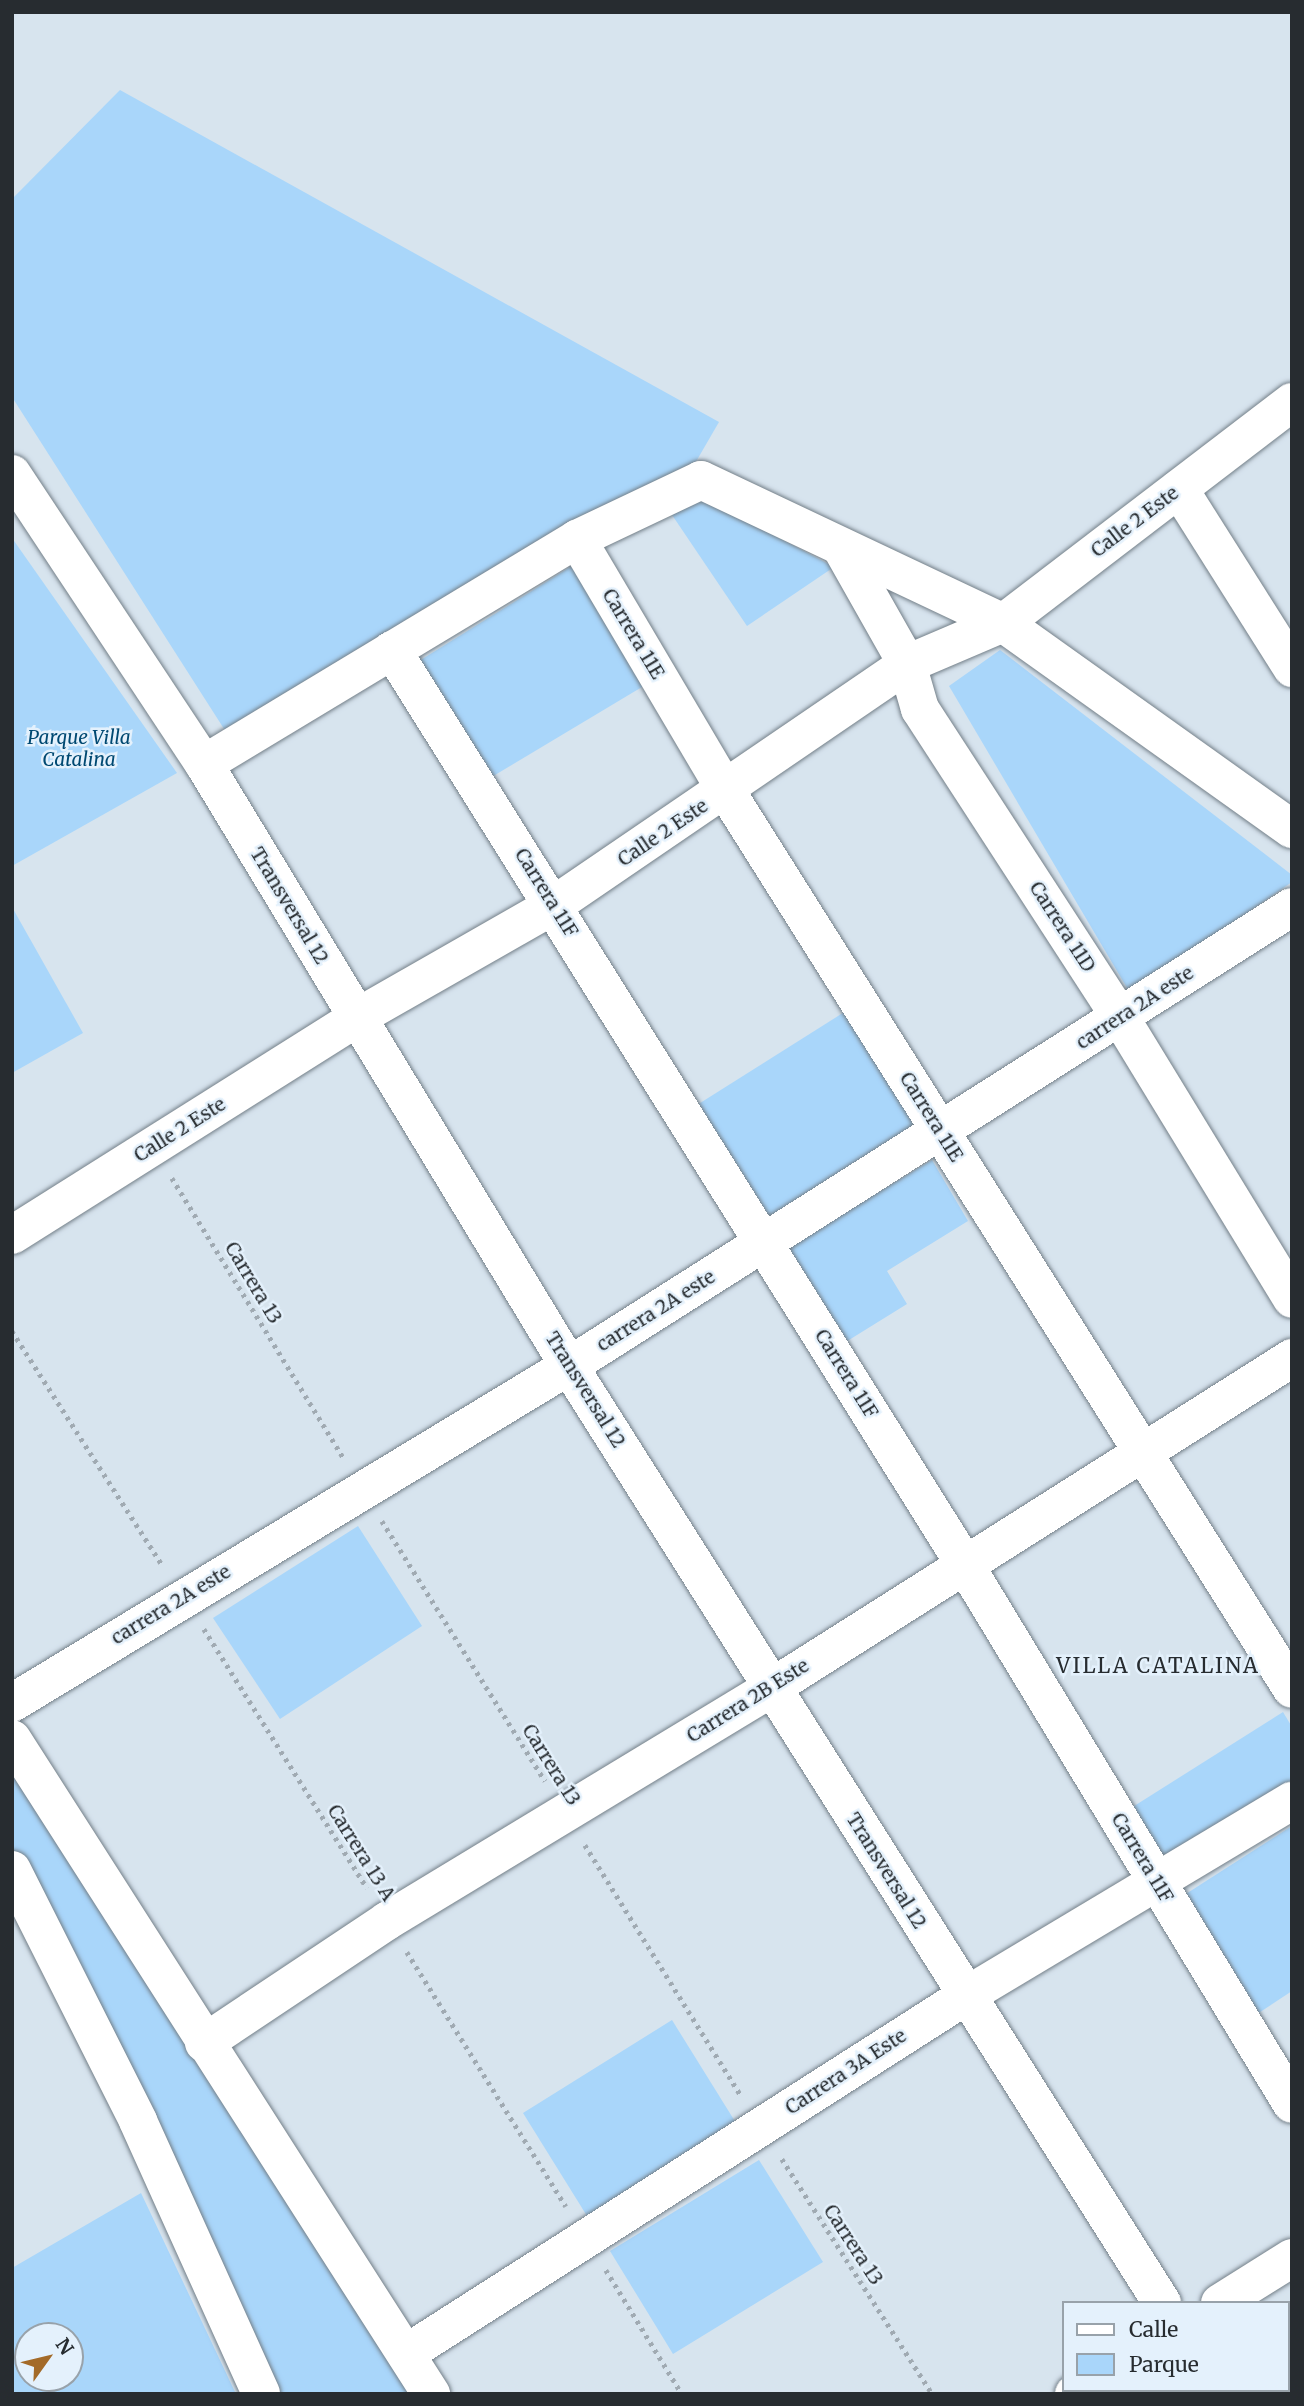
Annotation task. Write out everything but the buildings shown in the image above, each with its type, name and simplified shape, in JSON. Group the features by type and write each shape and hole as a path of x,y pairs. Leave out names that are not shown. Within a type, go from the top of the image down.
{"street":[{"name":"Calle 2 Este","path":"12,1235 356,1018 554,905 726,791 907,664 1003,623 1292,402"},
{"name":"Transversal 12","path":"12,474 204,764 569,1366 964,1997 1161,2301"},
{"path":"204,764 577,539 701,480 1003,623 1289,822"},
{"path":"1178,489 1292,668"},
{"name":"Carrera 11E","path":"577,539 726,791 1292,1689"},
{"name":"Carrera 11D","path":"842,549 907,664 920,709 1120,1017 1292,1300"},
{"name":"Carrera 11F","path":"392,650 965,1564 1292,2104"},
{"name":"carrera 2A este","path":"12,1703 183,1597 569,1366 1292,907"},
{"name":"Carrera 2B Este","path":"204,2043 387,1921 771,1688 1292,1358"},
{"path":"12,1740 431,2394"},
{"name":"Carrera 3A Este","path":"407,2353 964,1997 1292,1801"},
{"path":"12,1870 138,2121 261,2394"},
{"path":"1223,2301 1292,2258"}],"path":[{"name":"Carrera 13","path":"153,1148 362,1490 932,2394"},
{"name":"Carrera 13 A","path":"12,1331 183,1597 682,2394"}],"green space":[{"path":"120,90 719,422 690,472 226,732 12,397 12,199"},
{"path":"692,492 834,567 747,626 666,506"},
{"name":"Parque Villa Catalina","path":"12,538 177,773 12,866"},
{"path":"575,564 647,684 490,778 419,661"},
{"path":"1000,650 1292,875 1292,882 1130,993 949,686"},
{"path":"12,907 83,1033 12,1073"},
{"path":"846,1011 919,1125 761,1225 689,1110"},
{"path":"932,1160 968,1221 887,1271 907,1304 836,1348 778,1253"},
{"path":"358,1526 422,1626 280,1719 213,1618"},
{"path":"1283,1712 1292,1727 1292,1783 1166,1859 1131,1808"},
{"path":"12,1763 425,2394 268,2394 12,1853"},
{"path":"1292,1826 1292,1991 1254,2016 1178,1899"},
{"path":"672,2020 736,2123 587,2216 523,2113"},
{"path":"759,2160 823,2262 673,2354 610,2251"},
{"path":"141,2193 236,2394 12,2394 12,2268"}],"district":[{"name":"VILLA CATALINA","path":"1158,1666"}]}
